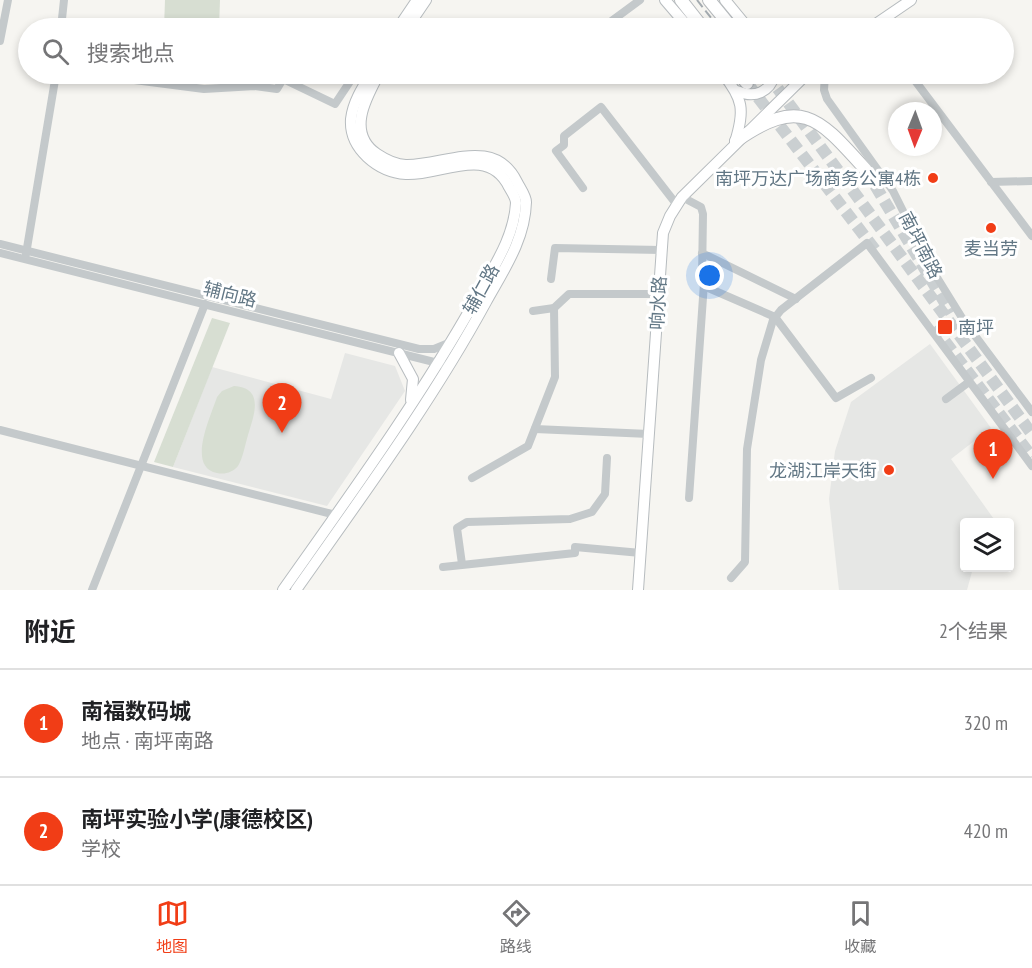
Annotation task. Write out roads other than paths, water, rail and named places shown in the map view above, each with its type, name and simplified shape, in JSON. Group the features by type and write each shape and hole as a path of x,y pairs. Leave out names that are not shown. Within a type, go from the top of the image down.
{"highway":[{"path":"681,0 695,18"},
{"path":"709,0 724,18"},
{"path":"735,142 768,121 789,116 803,117 819,122 833,133 866,170"}],"main road":[{"path":"405,18 417,0"},
{"path":"414,18 426,0"},
{"path":"665,0 680,18"},
{"path":"725,0 740,18"},
{"path":"885,18 911,0"},
{"name":"辅仁路","path":"283,590 439,364 508,241 516,201 505,179 484,164 456,165 407,174 385,170 365,157 354,140 351,120 355,100 364,84"},
{"name":"辅仁路","path":"296,590 453,363 518,245 526,200 512,171 486,155 455,157 406,166 388,162 372,151 363,138 360,121 363,104 374,84"},
{"path":"741,84 745,94 761,93 771,84"},
{"path":"735,142 742,112 741,84"},
{"name":"响水路","path":"638,590 663,233 679,201 735,142 796,84"},
{"path":"399,353 412,379 410,405"}],"street":[{"path":"0,41 8,0"},
{"path":"62,18 64,0"},
{"path":"616,18 640,0"},
{"path":"26,255 54,84"},
{"path":"165,84 204,89 255,86 277,89 280,84"},
{"path":"293,84 335,104 348,84"},
{"name":"南坪南路","path":"824,84 827,99 882,173 933,271 959,312 1032,412"},
{"path":"918,84 1032,236"},
{"path":"583,188 556,152 564,145 564,136 601,107 679,201 701,207 704,283 689,498"},
{"path":"991,182 1032,181"},
{"name":"南坪南路","path":"796,299 867,243 1032,466"},
{"name":"辅向路","path":"0,244 26,255 205,304 439,364 453,363"},
{"path":"551,279 555,248 661,250"},
{"name":"辅向路","path":"0,253 26,255 420,349 435,349 451,342"},
{"path":"702,253 796,299 775,317 761,360 747,449 745,562 731,579"},
{"path":"704,283 706,286 775,317 836,398 871,378"},
{"path":"533,311 554,308 569,294 658,294"},
{"path":"92,590 205,304"},
{"path":"472,478 528,446 555,377 554,308"},
{"path":"946,399 969,382"},
{"path":"535,429 649,434"},
{"path":"0,430 336,515"},
{"path":"462,564 457,528 467,522 570,519 592,512 605,494 607,458"},
{"path":"442,567 575,554 575,547 640,553"}],"tunnel":[{"path":"748,84 876,251"},
{"path":"774,84 1032,434"},
{"path":"866,170 951,313"},
{"path":"934,327 1032,457"}],"railway":[{"path":"697,0 711,18"}],"place":[{"name":"南坪万达广场商务公寓4栋","path":"933,178"},
{"name":"麦当劳","path":"991,228"},
{"name":"南坪","path":"945,327"},
{"name":"南坪实验小学(康德校区)","path":"282,433"},
{"name":"龙湖江岸天街","path":"889,470"},
{"name":"南福数码城","path":"993,479"}]}
